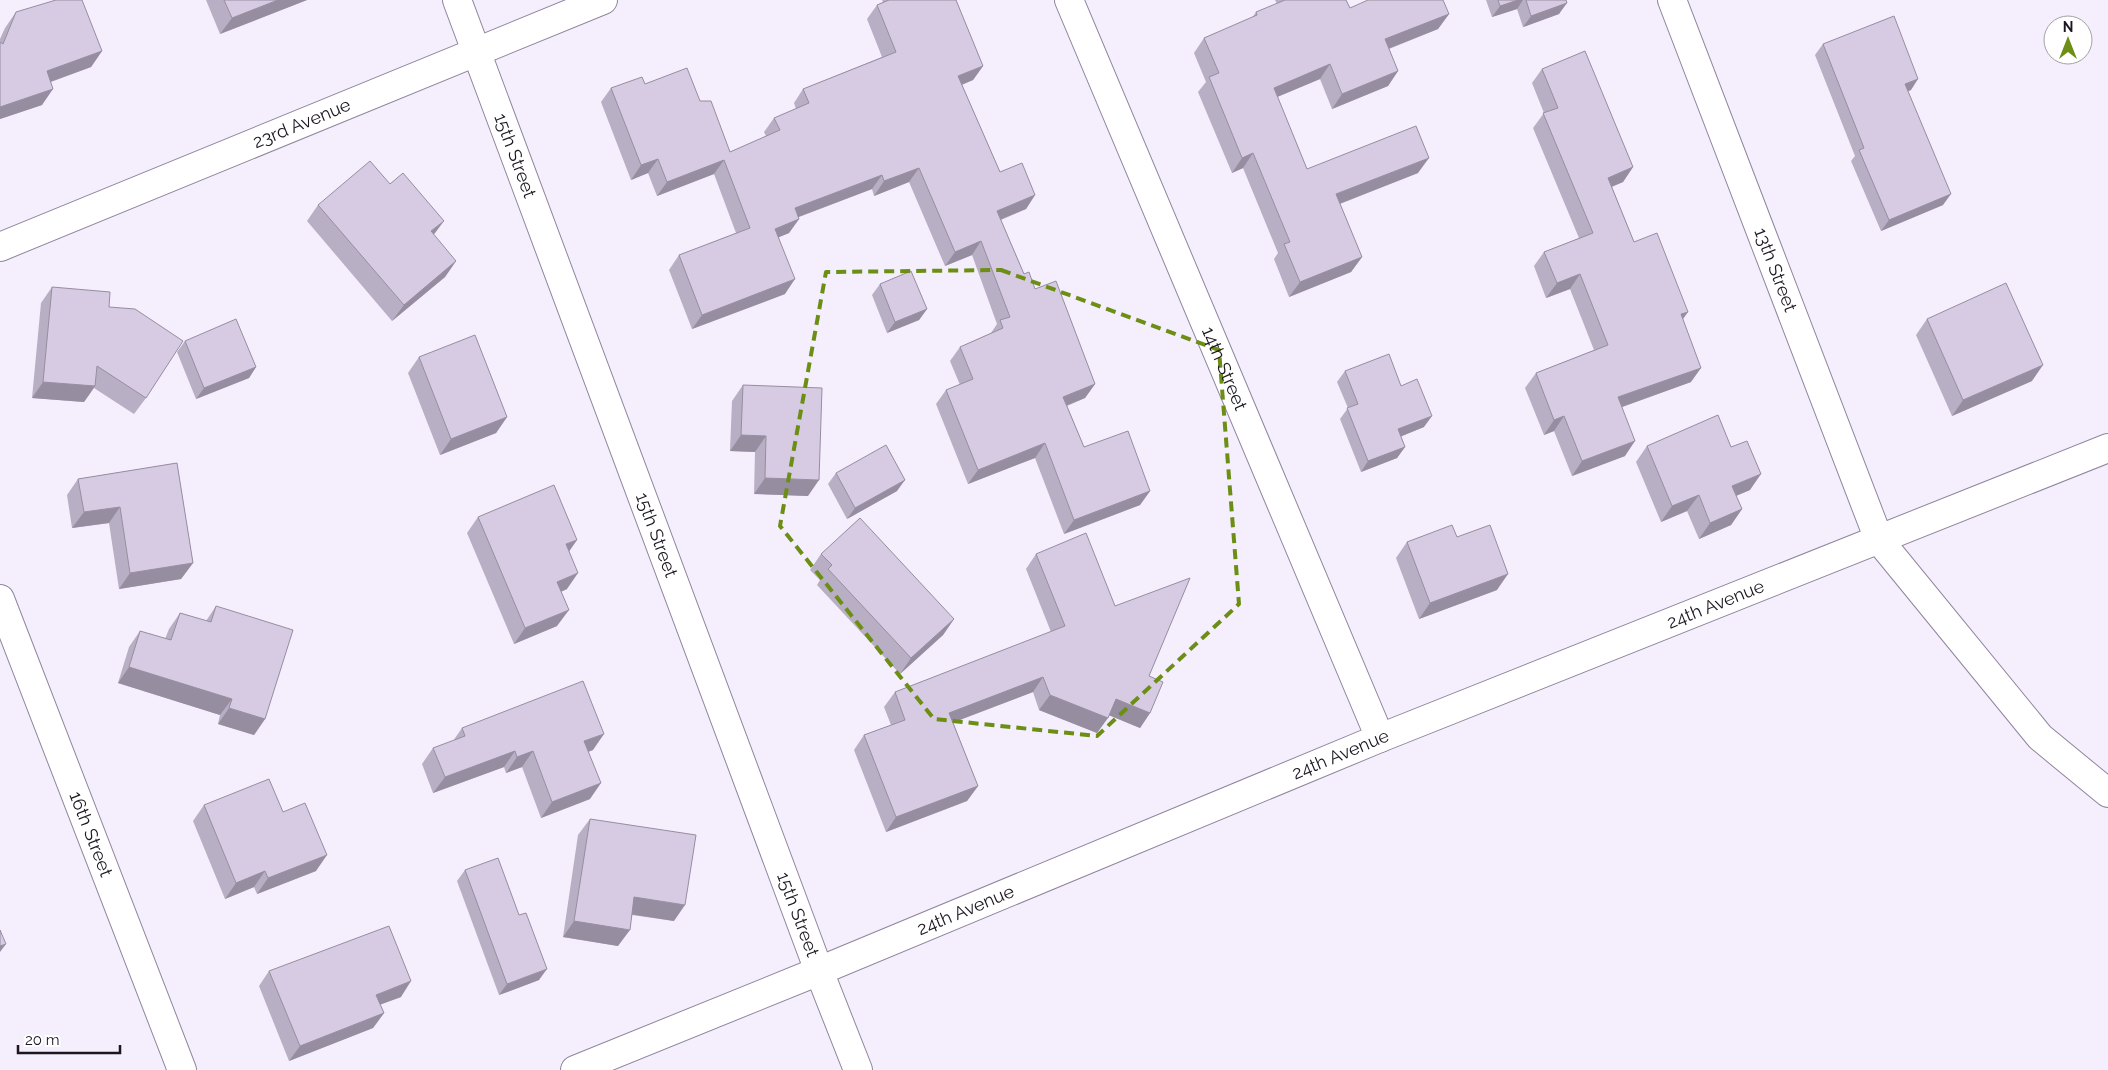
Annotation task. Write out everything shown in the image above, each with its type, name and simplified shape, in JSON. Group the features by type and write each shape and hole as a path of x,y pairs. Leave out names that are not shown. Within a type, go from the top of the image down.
{"street":[{"name":"15th Street","path":"457,0 819,972 858,1070"},
{"name":"23rd Avenue","path":"0,247 603,0"},
{"name":"14th Street","path":"1069,0 1380,738"},
{"name":"13th Street","path":"1672,0 1879,540 2040,737 2108,793"},
{"name":"24th Avenue","path":"575,1070 819,972 1380,738 2108,448"},
{"name":"16th Street","path":"0,599 182,1070"}],"highlighted area":[{"path":"1001,270 1219,350 1239,604 1097,736 934,719 780,526 826,272"}],"building":[{"path":"56,0 82,0 102,51 47,71 53,89 0,107 0,42 3,44 16,12"},
{"path":"224,0 278,0 232,18"},
{"path":"889,0 956,0 983,66 958,76 1000,172 1022,163 1035,195 997,211 1024,274 1029,272 1035,289 1056,281 1095,384 1063,397 1084,447 1128,431 1150,491 1074,520 1045,443 978,470 946,390 973,379 960,347 1003,328 1000,320 1010,317 981,241 955,252 919,168 884,181 882,175 795,208 799,219 775,229 795,279 702,315 679,255 750,228 724,160 667,182 658,159 641,165 611,88 642,77 645,84 687,68 700,101 711,101 730,152 780,130 774,118 809,103 803,89 896,52 877,5"},
{"path":"1285,0 1346,0 1350,8 1368,0 1443,0 1449,14 1385,39 1398,71 1342,94 1330,64 1274,88 1307,169 1416,126 1429,158 1336,194 1362,257 1300,282 1284,244 1290,242 1253,153 1242,158 1209,77 1219,73 1204,38 1257,15 1256,12"},
{"path":"1498,0 1518,0 1500,6"},
{"path":"1526,0 1566,0 1567,3 1531,16"},
{"path":"1894,16 1918,79 1905,84 1951,194 1889,220 1859,150 1864,148 1823,44"},
{"path":"1585,51 1633,167 1608,178 1634,242 1657,233 1688,312 1681,314 1701,368 1618,397 1635,441 1582,461 1564,416 1554,420 1536,373 1608,345 1580,274 1557,283 1544,252 1593,233 1543,113 1558,108 1542,69"},
{"path":"370,161 390,184 403,173 444,221 431,231 456,261 404,305 318,205"},
{"path":"911,271 927,309 895,322 880,284"},
{"path":"2006,283 2043,365 1963,400 1927,319"},
{"path":"52,287 110,292 109,307 135,309 183,341 146,398 97,366 95,386 43,382"},
{"path":"236,319 256,367 204,388 185,341"},
{"path":"475,335 507,417 451,439 419,357"},
{"path":"1389,354 1401,386 1417,379 1432,416 1398,429 1405,447 1368,461 1347,408 1358,404 1345,371"},
{"path":"743,385 822,388 819,480 765,478 766,436 741,435"},
{"path":"1718,415 1731,447 1747,441 1761,474 1732,486 1742,509 1710,523 1699,495 1672,506 1647,446"},
{"path":"886,445 905,480 855,508 836,473"},
{"path":"177,463 193,563 130,573 120,507 84,512 78,479"},
{"path":"554,485 577,540 566,544 578,573 557,582 569,610 525,628 478,517"},
{"path":"860,518 954,619 911,658 828,569 832,565 821,554"},
{"path":"1452,525 1457,537 1490,525 1508,574 1430,603 1407,542"},
{"path":"1086,533 1115,606 1190,578 1149,676 1163,682 1150,713 1116,699 1108,718 1050,695 1043,677 949,713 978,786 896,817 864,735 905,720 895,692 1065,626 1036,554"},
{"path":"216,606 293,630 265,719 229,708 232,699 129,667 140,631 171,640 180,613 211,622"},
{"path":"583,681 604,734 584,741 601,783 552,802 533,751 517,757 515,751 445,777 433,748 465,736 462,728"},
{"path":"269,779 283,812 305,803 327,855 268,878 265,871 236,883 204,805"},
{"path":"590,819 696,835 685,905 634,897 630,930 574,921"},
{"path":"498,858 519,915 526,913 547,969 507,984 465,870"},
{"path":"389,926 411,981 376,995 384,1013 300,1046 269,971"},
{"path":"0,930 6,944 0,946"}]}
